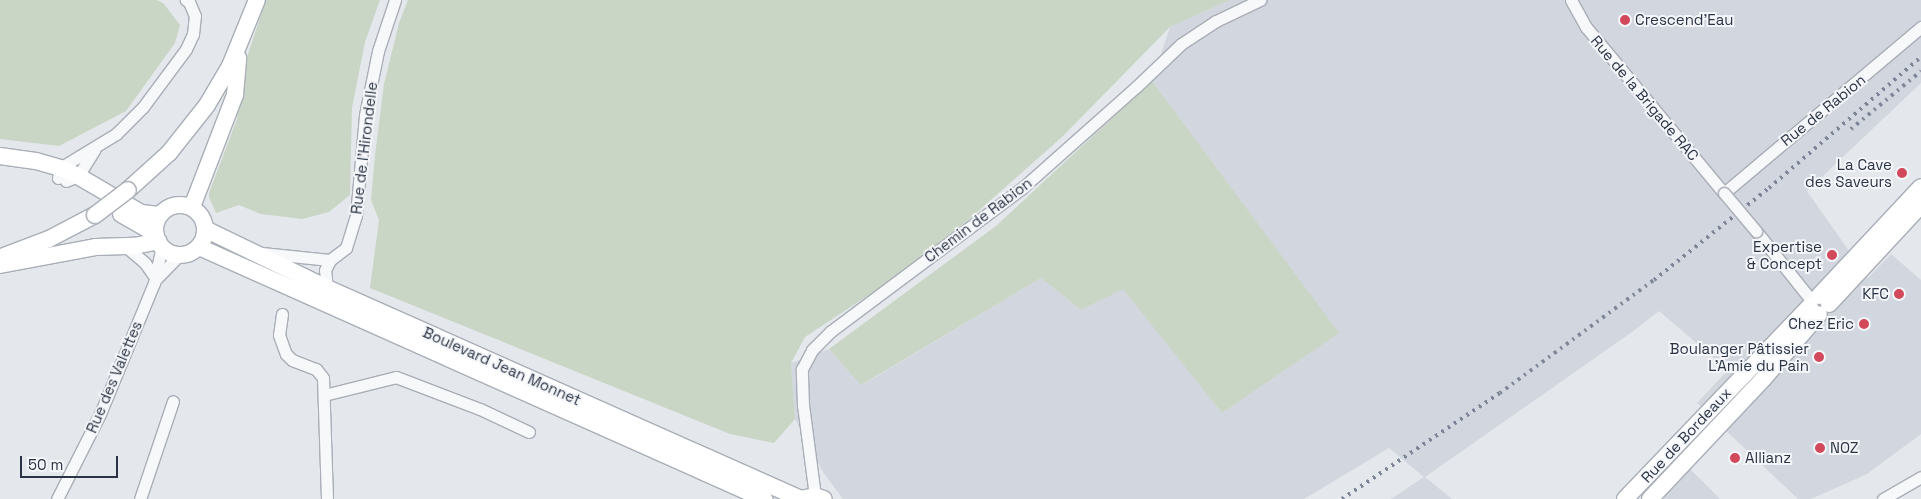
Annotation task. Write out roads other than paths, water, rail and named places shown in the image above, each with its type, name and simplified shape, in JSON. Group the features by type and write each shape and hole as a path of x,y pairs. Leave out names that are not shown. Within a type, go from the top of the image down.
{"main road":[{"path":"124,188 173,134 203,94 226,54 248,0"},
{"path":"192,207 234,95 237,63 257,0"},
{"path":"0,258 50,239 124,188 169,153 207,104 230,66 251,20"},
{"path":"0,156 36,161 142,213 160,215 171,206 185,205 192,207 203,219 205,229 203,241 199,247 187,254 173,253 159,240 65,176 0,167"},
{"name":"Rue de Bordeaux","path":"1650,499 1764,378 1818,304 1921,186"},
{"name":"Rue de Bordeaux","path":"1625,499 1818,304 1921,205"},
{"path":"0,248 91,211"},
{"path":"159,240 160,215"},
{"name":"Boulevard Jean Monnet","path":"205,229 327,288 810,498"},
{"path":"0,265 96,247 159,240"},
{"path":"199,247 764,499"}],"street":[{"path":"65,176 95,148 116,134 143,107 186,50 193,34 195,16 189,2 186,0"},
{"name":"Rue de l'Hirondelle","path":"330,260 346,248 356,216 365,115 378,51 395,0"},
{"name":"Chemin de Rabion","path":"810,498 802,369 812,350 831,331 1021,189 1136,87 1181,44 1216,21 1260,0"},
{"name":"Rue de la Brigade RAC","path":"1571,0 1586,27 1818,304"},
{"name":"Rue de Rabion","path":"1724,193 1921,27"},
{"path":"65,176 95,148"},
{"name":"Rue des Valettes","path":"57,499 100,414 156,279 159,240"},
{"path":"124,245 145,263 156,279"},
{"path":"250,252 330,260 325,270 327,288"},
{"name":"Rue des Valettes","path":"156,279 180,254"},
{"path":"282,314 280,335 286,354 292,360 316,369 323,378 327,499"},
{"path":"324,396 396,377 473,406 529,432"},
{"path":"140,499 173,401"},
{"path":"1883,499 1921,478"}],"railway":[{"path":"1342,499 1500,393 1654,280 1769,188 1921,57"},
{"path":"1851,129 1921,71"}],"place":[{"name":"Crescend'Eau","path":"1625,20"},
{"name":"La Cave des Saveurs","path":"1902,173"},
{"name":"Expertise & Concept","path":"1832,255"},
{"name":"KFC","path":"1899,294"},
{"name":"Chez Eric","path":"1864,324"},
{"name":"Boulanger Pâtissier L'Amie du Pain","path":"1819,357"},
{"name":"NOZ","path":"1820,448"},
{"name":"Allianz","path":"1735,458"}]}
